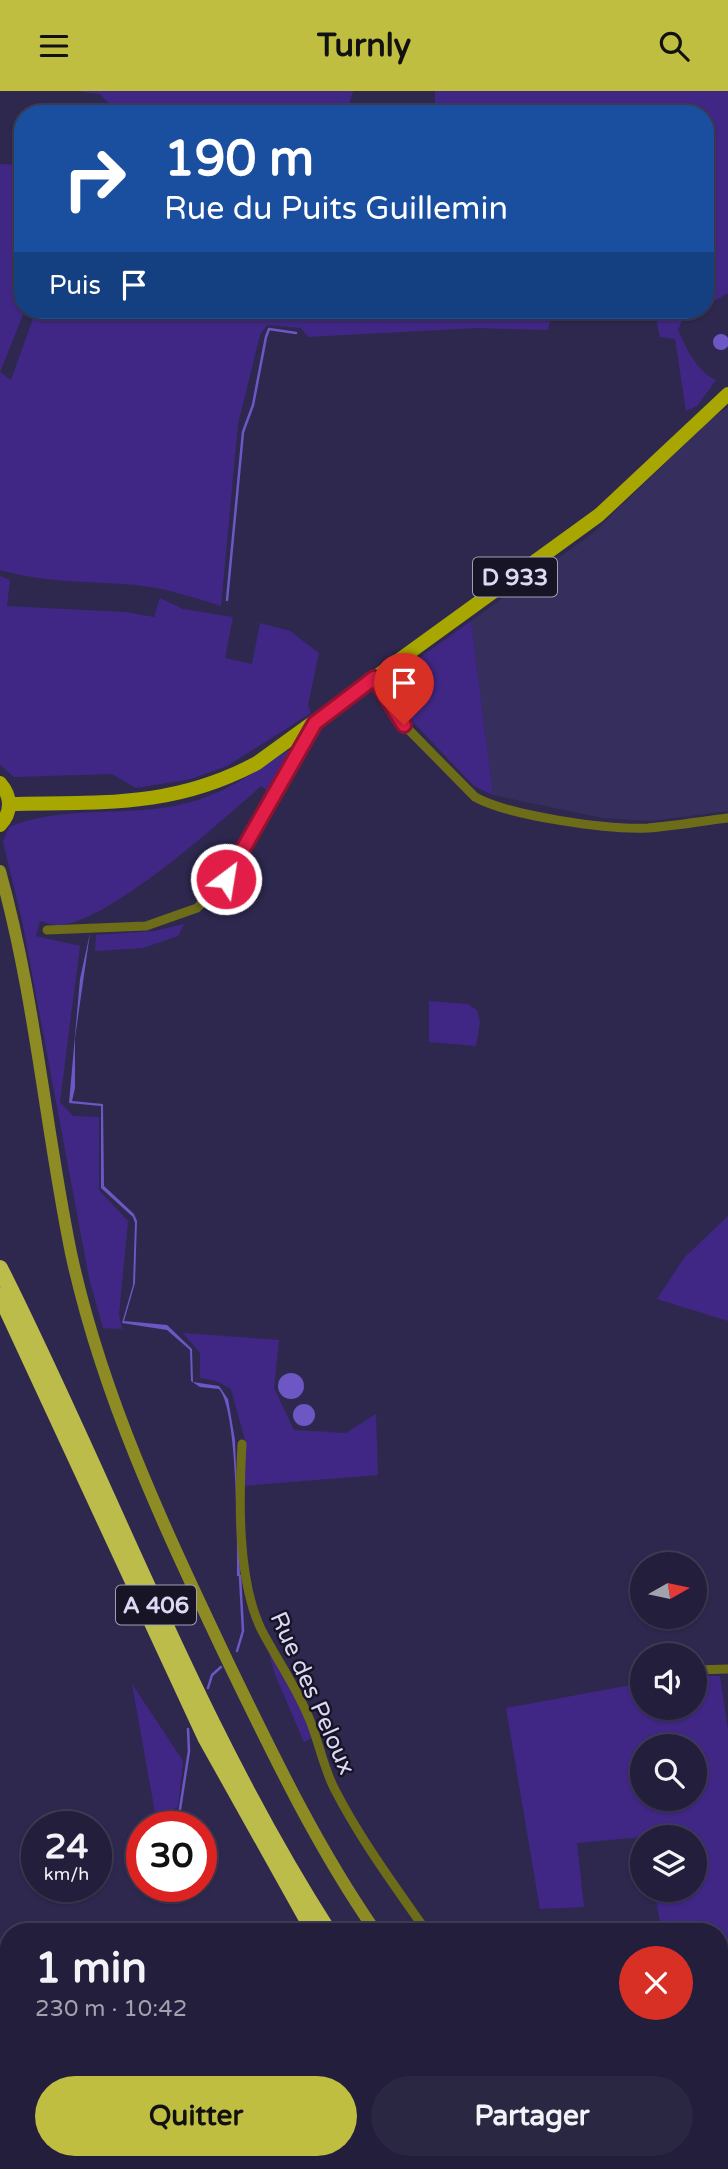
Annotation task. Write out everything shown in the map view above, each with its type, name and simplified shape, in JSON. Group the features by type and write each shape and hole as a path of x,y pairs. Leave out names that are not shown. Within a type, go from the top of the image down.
{"highway":[{"name":"A 406","path":"0,1268 211,1722 282,1855 324,1923"},
{"name":"A 406","path":"0,1295 205,1737 309,1923"}],"main road":[{"name":"D 933","path":"10,804 132,801 194,791 257,763 599,515 728,394"},
{"path":"0,783 10,804 6,818 0,825"},
{"path":"0,871 21,957 71,1252 115,1407 160,1518 245,1696 334,1864 370,1923"}],"street":[{"path":"374,678 404,725 475,797 488,805 517,814 638,828 728,818"},
{"path":"47,930 146,926 197,908 226,879 315,723"},
{"name":"Rue des Peloux","path":"242,1444 240,1502 247,1578 259,1622 279,1656 311,1723 333,1787 368,1848 421,1923"},
{"path":"707,1670 728,1669"}],"shaded area":[{"path":"75,91 353,91 349,105 110,105 100,94"},
{"path":"435,91 728,91 728,293 714,301 714,105 435,105"},
{"path":"0,164 14,165 14,319 21,319 0,372"},
{"path":"33,319 550,319 548,330 476,328 308,337 301,328 267,325 260,335 238,424 221,606 147,586 50,579 0,570 0,372 11,380"},
{"path":"656,319 683,319 678,330 689,352 703,371 716,380 697,406 686,411 675,339 660,337"},
{"path":"721,334 727,336 727,348 721,350 715,348 713,342 715,336"},
{"path":"728,407 728,811 650,821 603,818 493,795 471,621 592,534 711,419"},
{"path":"0,576 10,580 7,606 125,612 154,617 160,598 183,609 233,617 225,658 252,664 260,623 290,631 319,653 308,705 311,713 227,766 191,779 136,788 112,774 14,777 0,765"},
{"path":"471,621 493,795 474,786 412,721 396,703 387,681"},
{"path":"298,744 270,793 261,786 163,869 133,890 78,921 56,925 40,921 36,936 80,946 60,1102 73,1116 99,1117 99,1190 128,1221 119,1315 122,1329 103,1328 89,1278 22,920 3,842 9,827 29,820 158,808 195,801 241,780"},
{"path":"184,924 178,936 143,948 95,951 96,935 154,931"},
{"path":"90,933 75,1038 75,1088 72,1101 103,1104 104,1186 134,1214 137,1221 135,1283 124,1321 167,1325 192,1349 193,1382 219,1386 228,1399 235,1440 240,1576 237,1576 233,1448 225,1402 219,1389 200,1387 191,1381 190,1350 167,1330 122,1323 133,1285 135,1223 133,1217 101,1188 101,1106 69,1103 80,979"},
{"path":"429,1001 467,1004 477,1010 480,1022 476,1046 429,1042"},
{"path":"728,1216 728,1321 657,1299 684,1258"},
{"path":"183,1333 279,1340 274,1388 294,1430 346,1433 376,1414 378,1475 243,1486 246,1444 231,1389 216,1381 200,1378 200,1353"},
{"path":"291,1373 300,1377 304,1386 300,1395 291,1399 282,1395 278,1386 282,1377"},
{"path":"304,1404 312,1407 315,1415 312,1423 304,1426 296,1423 293,1415 296,1407"},
{"path":"266,1641 308,1724 312,1738 304,1742 274,1672"},
{"path":"707,1676 720,1676 728,1730 728,1923 660,1923 656,1902 707,1902 707,1825 630,1825 630,1838 577,1843 584,1907 540,1909 506,1708 630,1685 630,1720 707,1720"},
{"path":"132,1684 183,1761 178,1807 170,1811 155,1811"}],"waterway":[{"path":"227,600 243,432 253,405 266,337 269,329 296,333"},
{"path":"237,1651 243,1631 240,1576"},
{"path":"208,1688 212,1675 221,1667"},
{"path":"180,1809 189,1751 188,1729"}],"route":[{"path":"226,879 315,723 374,678 404,725"}]}
